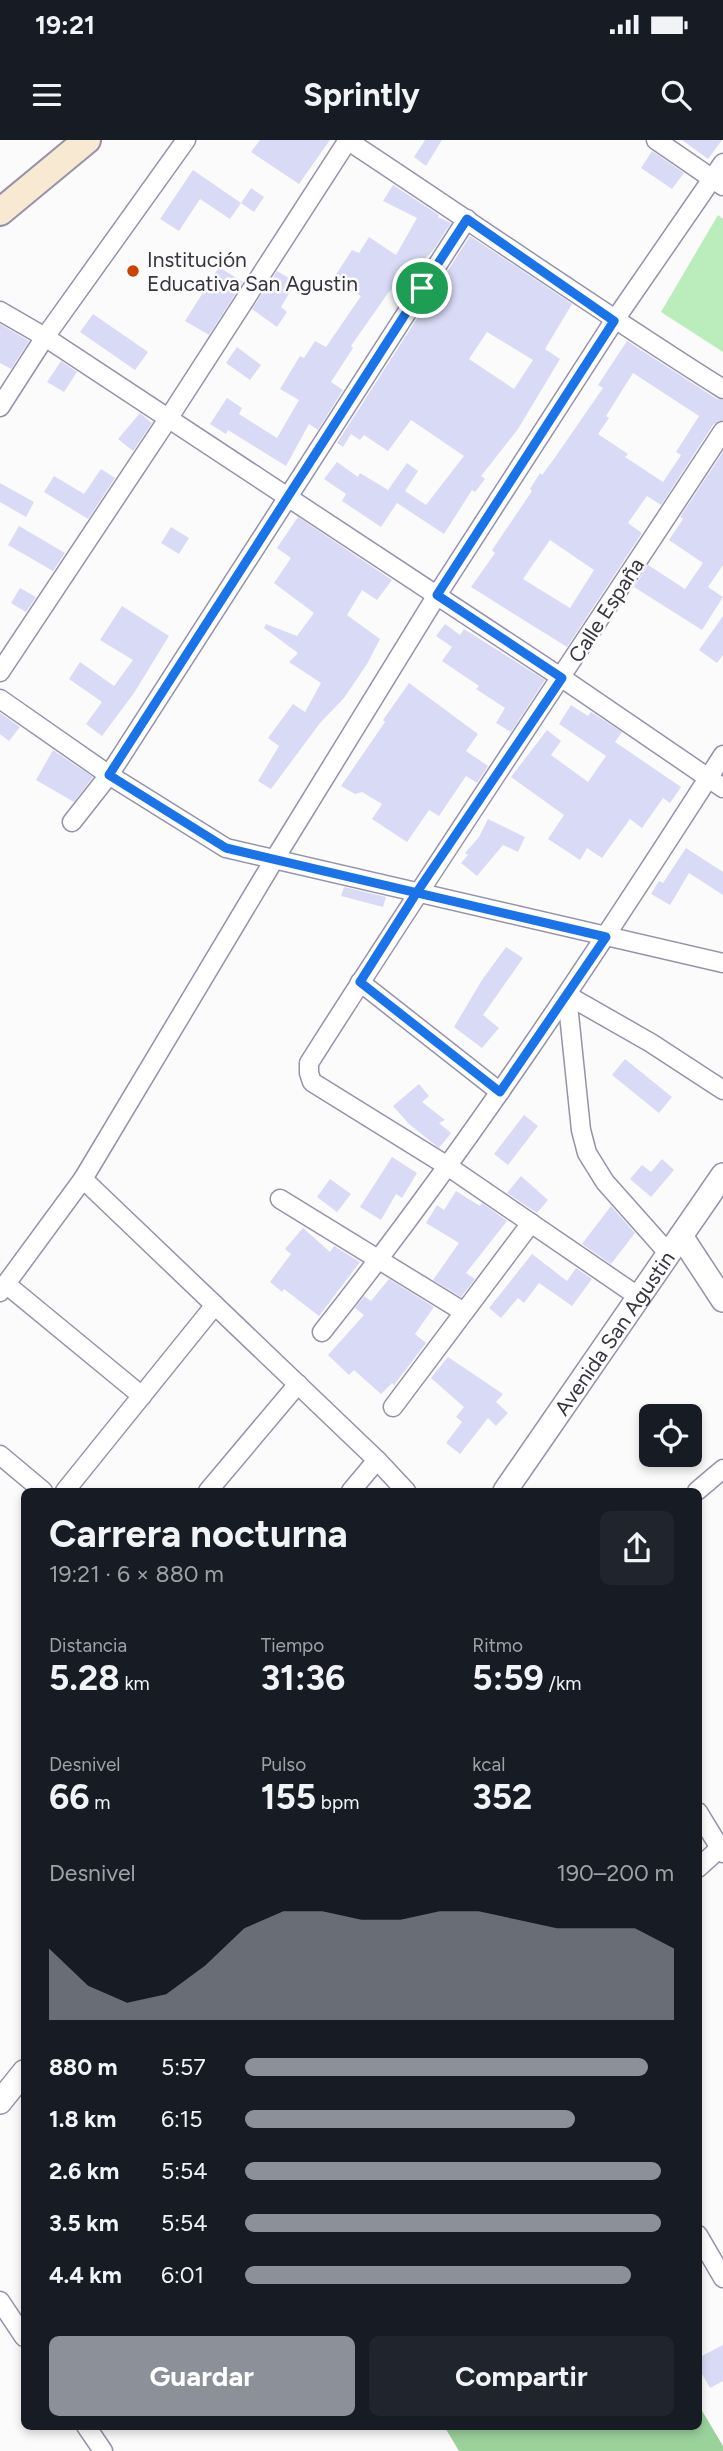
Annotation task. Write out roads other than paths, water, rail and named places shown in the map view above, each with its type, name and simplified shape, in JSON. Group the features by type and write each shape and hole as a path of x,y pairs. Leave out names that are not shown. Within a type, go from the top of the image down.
{"main road":[{"path":"0,191 62,140"},
{"path":"0,212 87,140"}],"street":[{"path":"0,407 45,337 187,140"},
{"path":"0,672 168,419 347,140 614,321 723,389"},
{"path":"656,140 718,183"},
{"path":"142,1396 3,1288 83,1179 437,595 614,321 718,183 723,163"},
{"path":"72,822 109,775 467,219"},
{"path":"0,311 45,337 437,595 715,784"},
{"name":"Calle España","path":"639,1297 449,1167 312,1082 309,1063 417,892 562,678 723,432"},
{"path":"0,699 109,775 226,848 723,963"},
{"path":"322,1332 449,1167 606,937 715,784 723,755"},
{"path":"360,982 500,1092"},
{"path":"567,995 651,1042 723,1090"},
{"path":"567,995 580,1130 587,1153 605,1182 675,1245 723,1300"},
{"name":"Avenida San Agustin","path":"507,1488 723,1175"},
{"path":"83,1179 403,1488"},
{"path":"280,1199 464,1312"},
{"path":"393,1407 531,1223"},
{"path":"67,1488 215,1305"},
{"path":"211,1488 298,1384"},
{"path":"0,1455 39,1488"},
{"path":"354,1488 377,1460"},
{"path":"701,1488 723,1469"},
{"path":"702,1819 721,1850 702,1865"},
{"path":"0,2102 21,2076"},
{"path":"702,2239 716,2251 723,2278"},
{"path":"0,2301 21,2332"},
{"path":"89,2430 103,2451"}],"place":[{"name":"Institución Educativa San Agustin","path":"133,271"}]}
